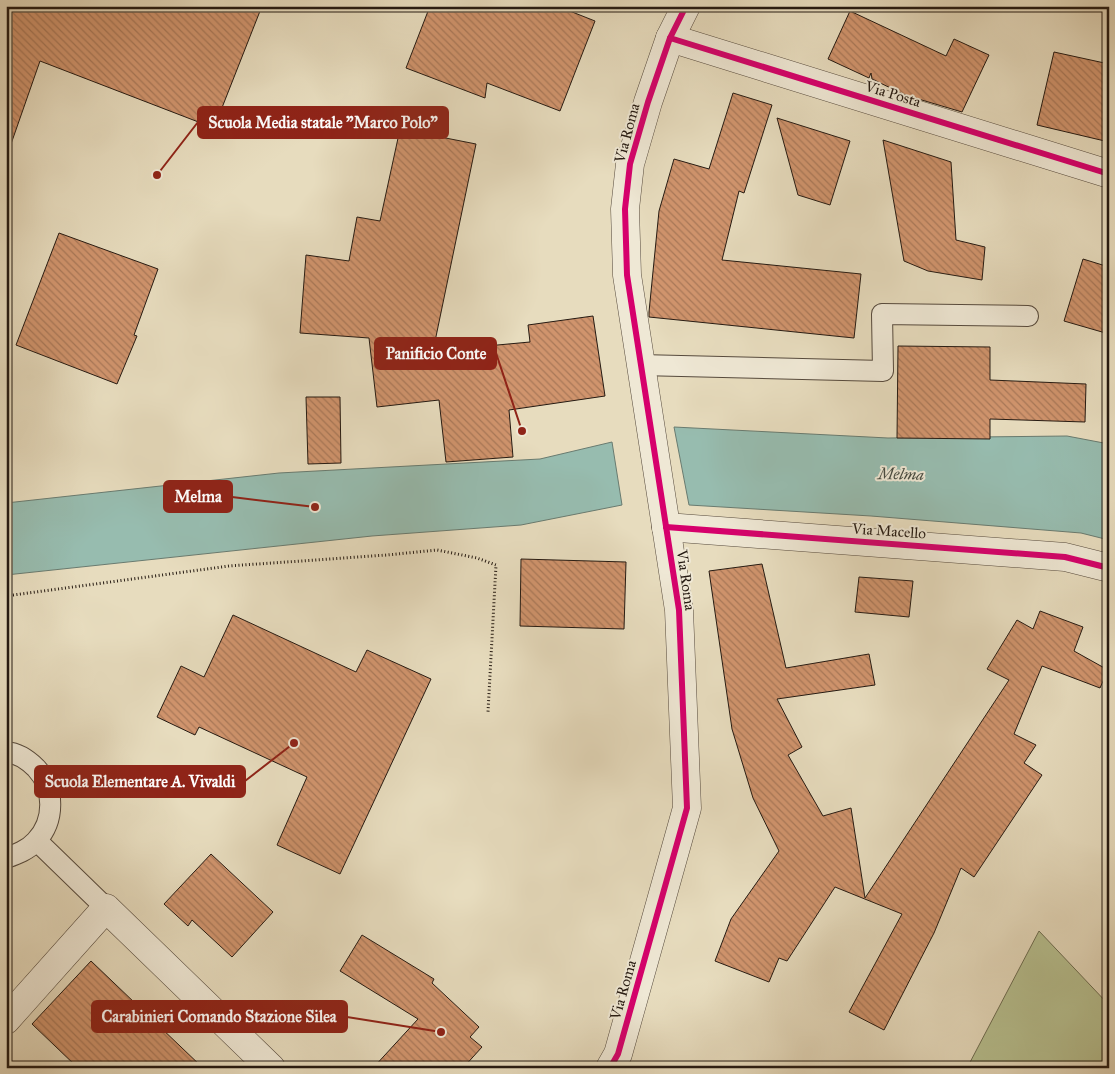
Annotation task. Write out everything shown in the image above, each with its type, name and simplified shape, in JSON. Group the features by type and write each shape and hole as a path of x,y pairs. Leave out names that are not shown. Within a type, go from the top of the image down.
{"street":[{"name":"Via Roma","path":"610,1068 618,1054 687,808 679,610 627,274 625,209 630,164 648,102 670,38 686,6"},
{"name":"Via Posta","path":"670,38 1109,174"},
{"name":"Via Macello","path":"666,527 1065,556 1109,568"},
{"path":"6,1020 106,908 271,1068"}],"lane":[{"path":"640,364 883,371 882,314 1028,316"},
{"path":"6,752 11,752 28,760 40,773 49,790 51,808 47,826 36,841 23,852 6,858"},
{"path":"36,841 106,908"}],"path":[{"path":"6,596 229,566 437,550 477,558 496,565 488,712"}],"green space":[{"path":"1039,931 1109,1005 1109,1068 967,1068"}],"water":[{"path":"674,427 888,438 1067,436 1109,444 1109,540 1081,533 871,516 689,505"},
{"path":"612,442 622,505 521,525 372,536 6,575 6,503 279,473 540,459"}],"building":[{"path":"6,6 262,6 214,128 40,61 11,144 6,143"},
{"path":"430,6 557,6 595,21 560,111 487,83 485,98 406,68"},
{"path":"850,11 946,56 954,39 989,55 962,112 905,95 872,79 871,73 869,78 828,59"},
{"path":"1054,52 1109,64 1109,142 1037,125"},
{"path":"733,93 772,105 744,193 739,191 722,260 861,274 854,338 649,317 659,211 674,159 709,169"},
{"path":"777,118 850,141 830,205 798,195"},
{"path":"400,129 476,144 433,351 530,342 528,325 593,316 605,396 509,410 513,457 446,462 439,400 377,407 369,338 300,333 306,255 349,261 357,217 380,221"},
{"path":"883,140 951,162 956,240 985,247 982,280 928,271 904,261"},
{"path":"59,233 158,269 134,335 137,336 117,384 16,345"},
{"path":"1083,259 1109,267 1109,334 1064,321"},
{"path":"898,346 990,347 990,380 1086,384 1085,422 990,419 990,439 897,438"},
{"path":"306,397 340,397 341,463 308,464"},
{"path":"521,559 626,562 624,629 520,626"},
{"path":"762,564 786,668 869,654 875,685 777,699 802,747 788,755 823,816 851,808 865,898 1009,680 987,669 1017,620 1033,629 1040,611 1083,627 1074,651 1108,670 1100,688 1042,666 1014,734 1036,745 1024,763 1042,775 974,877 961,868 934,933 884,1030 849,1012 902,914 835,887 787,961 779,958 769,982 715,961 731,919 779,851 753,798 732,729 709,571"},
{"path":"859,577 913,581 909,617 855,612"},
{"path":"233,615 356,672 367,650 431,679 340,874 277,845 307,777 199,727 195,735 157,717 181,666 204,677"},
{"path":"211,854 273,912 232,957 192,920 188,926 164,904"},
{"path":"362,935 434,979 432,983 479,1027 470,1037 482,1047 463,1068 373,1068 418,1019 340,971"},
{"path":"91,961 203,1068 78,1068 32,1024"}],"cycle path":[{"path":"610,1068 618,1054 687,808 679,610 627,275 625,209 630,164 648,102 670,38 686,6"},
{"path":"670,38 1109,174"},
{"path":"666,527 1065,557 1109,568"}],"place":[{"name":"Scuola Media statale \"Marco Polo\"","path":"157,175"},
{"name":"Panificio Conte","path":"522,431"},
{"name":"Melma","path":"315,507"},
{"name":"Scuola Elementare A. Vivaldi","path":"294,743"},
{"name":"Carabinieri Comando Stazione Silea","path":"441,1032"}]}
